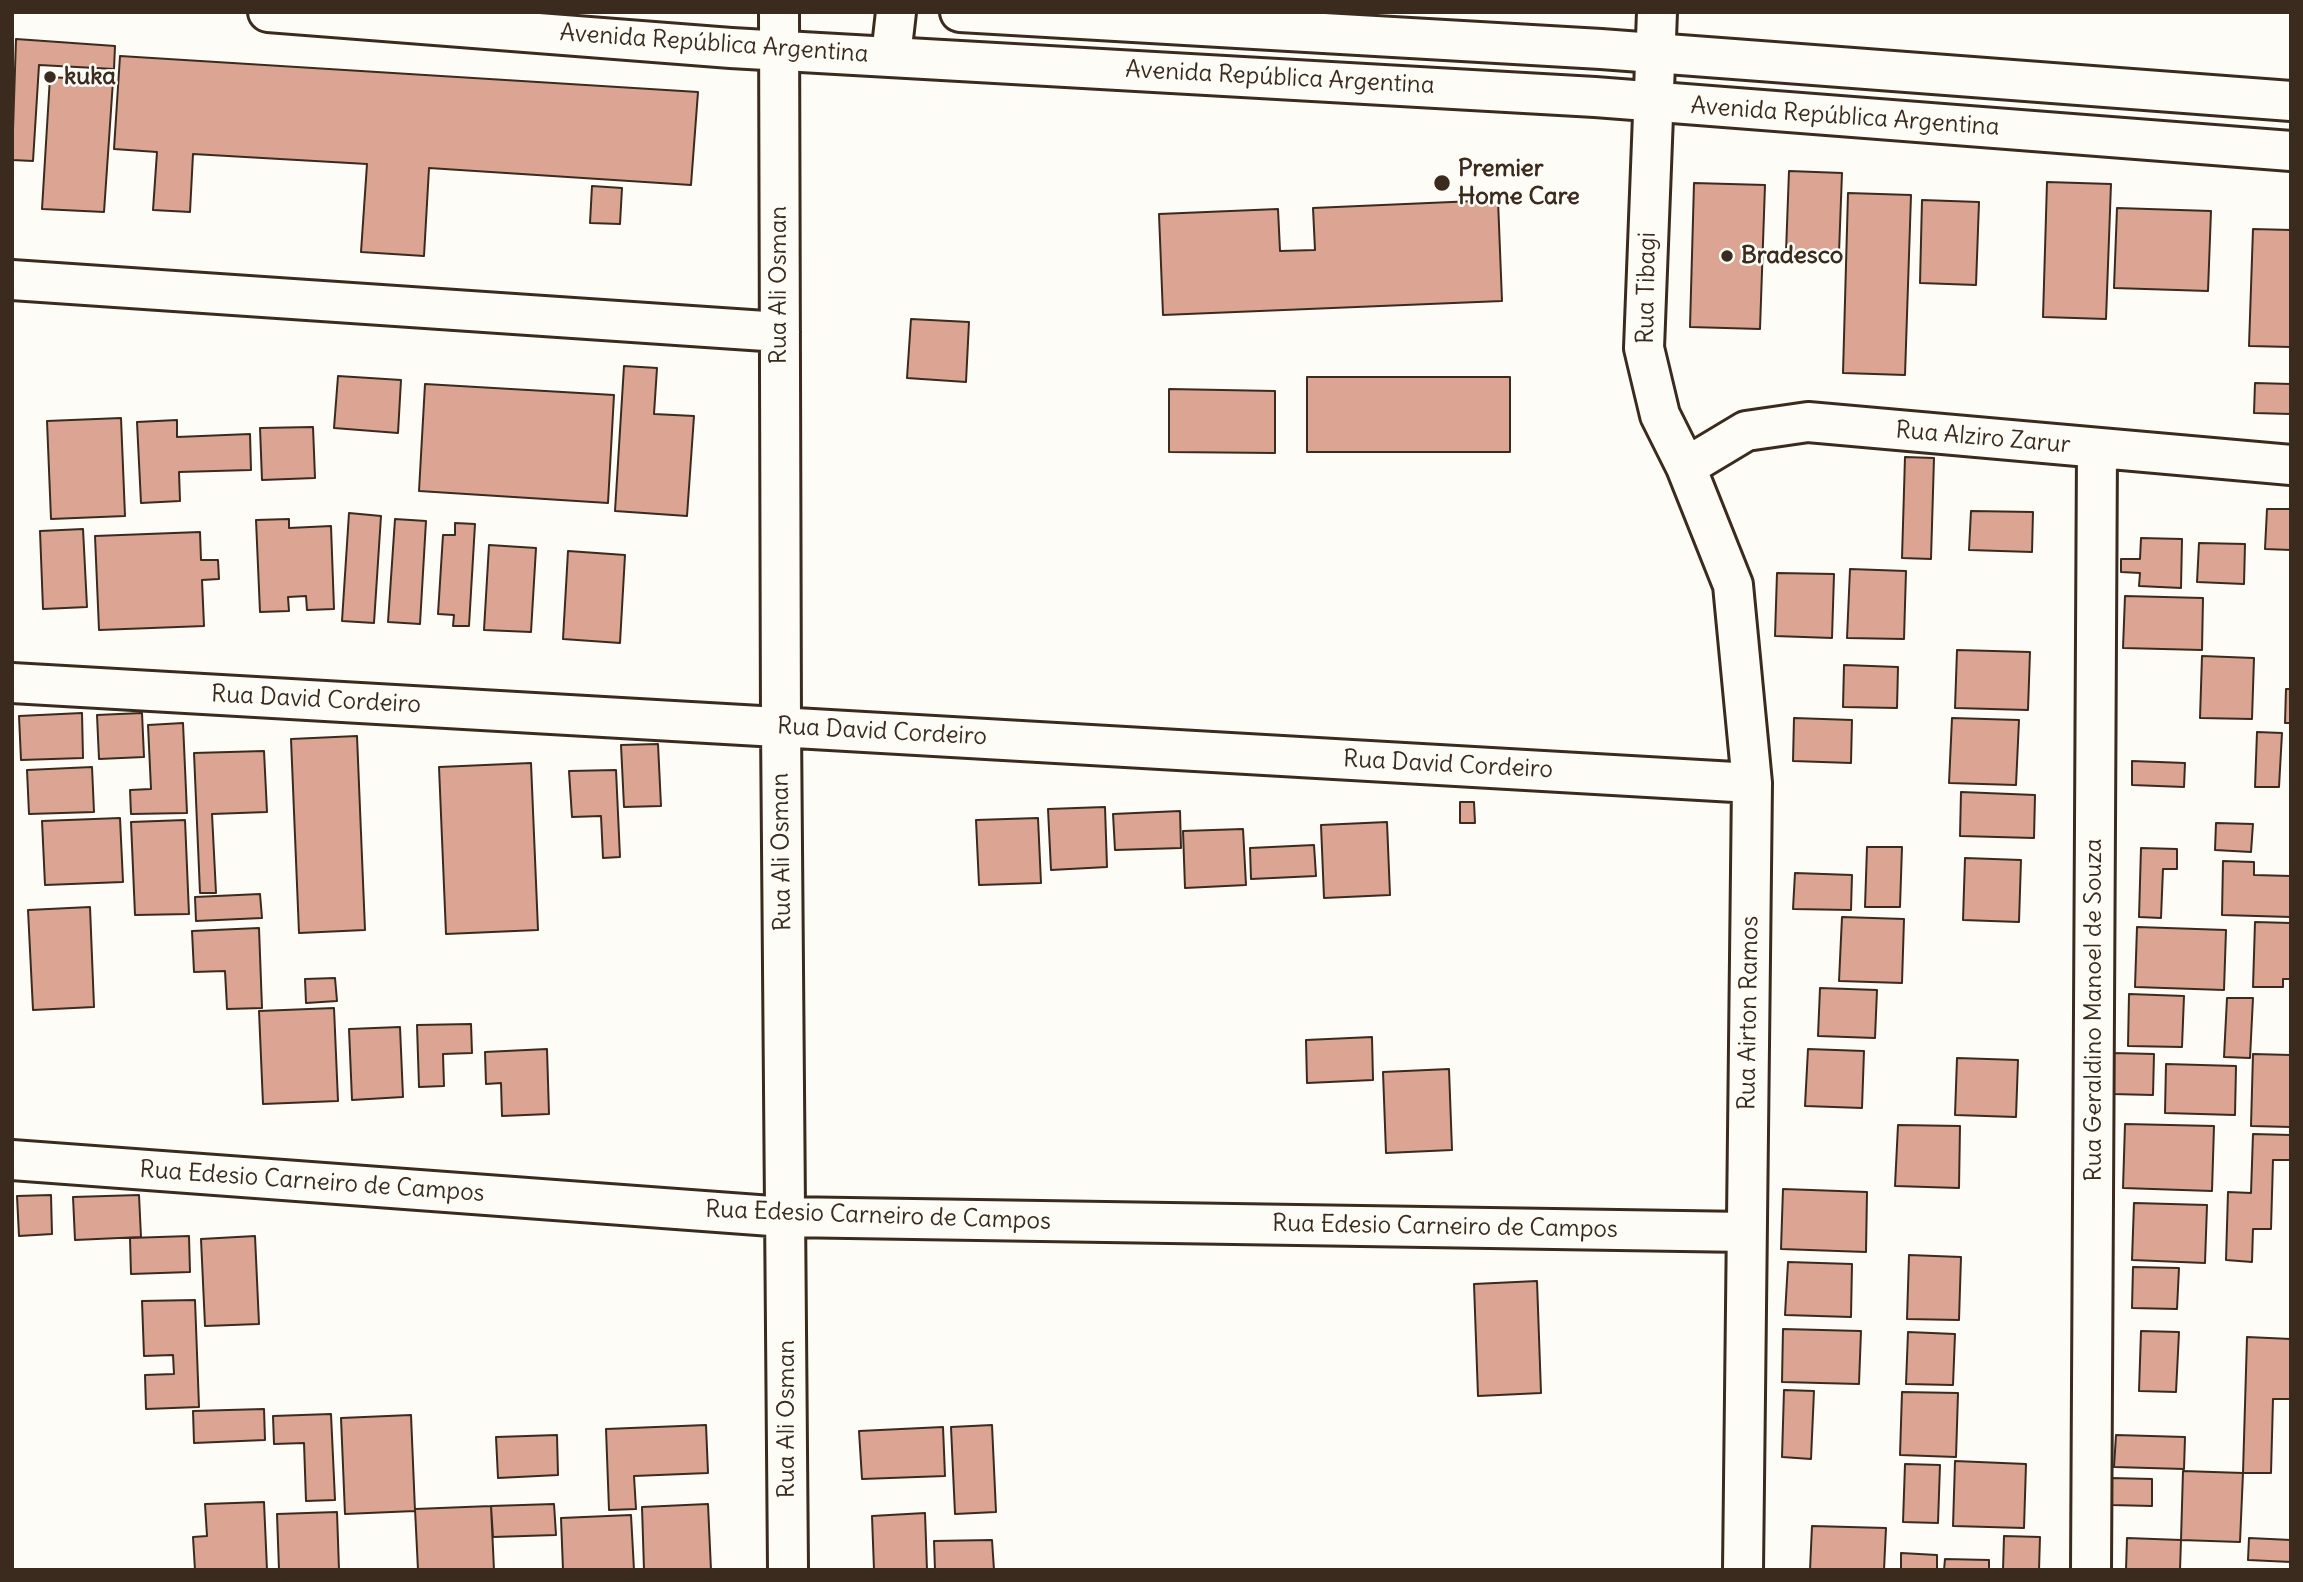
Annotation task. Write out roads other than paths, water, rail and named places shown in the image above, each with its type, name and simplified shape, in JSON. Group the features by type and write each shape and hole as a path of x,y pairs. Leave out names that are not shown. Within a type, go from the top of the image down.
{"street":[{"name":"Avenida República Argentina","path":"268,12 779,50 1651,101 2291,151"},
{"name":"Rua Ali Osman","path":"779,12 781,726 788,1570"},
{"path":"891,56 896,12"},
{"name":"Avenida República Argentina","path":"960,12 1655,54 2291,101"},
{"path":"1655,54 1657,12"},
{"name":"Rua Tibagi","path":"1655,54 1651,101 1644,348 1660,415 1686,467"},
{"path":"12,280 780,332"},
{"name":"Rua Alziro Zarur","path":"1686,467 1746,431 1808,422 2291,465"},
{"name":"Rua Geraldino Manoel de Souza","path":"2091,1570 2097,449"},
{"name":"Rua Airton Ramos","path":"1686,467 1733,585 1752,783 1743,1570"},
{"name":"Rua David Cordeiro","path":"12,683 1752,783"},
{"name":"Rua Edesio Carneiro de Campos","path":"12,1160 785,1217 1746,1232"}],"place":[{"name":"kuka","path":"50,77"},
{"name":"Premier Home Care","path":"1442,183"},
{"name":"Bradesco","path":"1727,256"}]}
